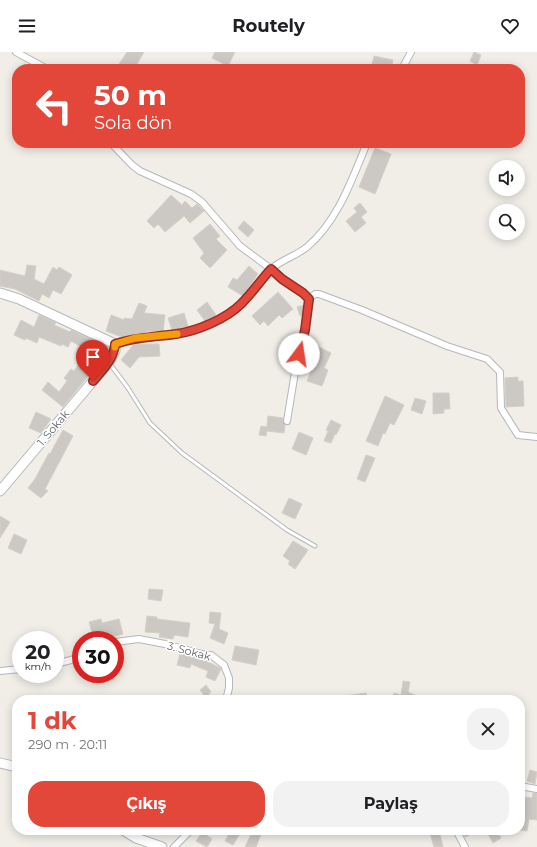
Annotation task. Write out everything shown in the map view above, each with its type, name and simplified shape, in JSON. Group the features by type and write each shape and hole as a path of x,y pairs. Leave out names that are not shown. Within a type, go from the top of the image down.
{"street":[{"path":"16,52 38,64"},
{"path":"405,64 411,52"},
{"path":"116,148 140,171 190,194 202,202 240,246 309,299"},
{"path":"0,293 19,299 115,344 135,338 186,332 198,328 231,312 241,304 271,269 306,248 325,228 347,190 365,148"},
{"path":"287,421 309,299 315,294 319,294 362,310 447,346 487,359 500,372 501,408 518,435 537,437"},
{"name":"1. Sokak","path":"0,492 109,362 115,350 115,344"},
{"name":"3. Sokak","path":"124,641 140,639 211,655 224,665 229,678 227,695"},
{"path":"0,671 12,670"},
{"path":"0,763 12,766"},
{"path":"525,787 537,790"},
{"path":"131,835 162,847"},
{"path":"174,847 186,835"},
{"path":"459,835 465,847"}],"lane":[{"path":"109,362 128,388 150,423 182,453 287,530 315,546"}],"building":[{"path":"127,52 144,52 137,64 119,64"},
{"path":"215,52 235,52 229,64 224,64 212,58"},
{"path":"474,52 481,55 477,64 470,61"},
{"path":"374,56 393,60 392,64 372,64"},
{"path":"375,148 391,154 375,194 359,187"},
{"path":"171,195 182,205 185,201 192,208 197,204 204,211 190,223 184,216 165,232 158,224 154,228 147,221"},
{"path":"360,203 367,212 361,217 366,223 355,232 346,221 357,212 354,208"},
{"path":"244,221 254,230 248,237 238,228"},
{"path":"210,224 220,236 216,239 227,250 210,268 200,258 204,253 193,238"},
{"path":"27,265 36,266 34,279 44,284 53,267 57,270 59,267 72,275 61,294 53,290 49,298 42,294 39,301 15,289 0,286 0,270 25,276"},
{"path":"249,266 258,274 243,296 228,287 233,278 237,280"},
{"path":"278,292 293,309 282,318 279,315 268,326 264,321 260,325 252,316"},
{"path":"207,302 216,315 205,321 197,310"},
{"path":"139,303 147,306 144,313 165,315 163,332 147,331 142,334 126,337 106,331 111,315 124,320 124,318 132,319"},
{"path":"304,305 302,315 300,316 297,307"},
{"path":"184,313 188,326 172,330 168,318"},
{"path":"39,315 56,323 54,325 70,332 71,330 109,348 104,359 94,370 90,367 97,356 71,341 68,347 62,344 61,346 39,337 37,343 14,335 21,320 34,327"},
{"path":"134,344 159,344 160,356 139,357 130,368 121,360"},
{"path":"317,346 331,353 324,368 328,370 322,386 307,381 315,361 310,359"},
{"path":"81,361 93,370 63,407 42,390 48,382 59,392 67,381 64,378 71,369 74,371"},
{"path":"518,377 518,381 523,381 524,406 506,407 505,378"},
{"path":"433,393 449,393 450,409 444,409 444,413 433,414"},
{"path":"385,396 404,405 394,425 390,423 385,434 383,433 378,446 366,441"},
{"path":"415,398 426,401 422,414 411,410"},
{"path":"36,412 51,419 41,433 29,428"},
{"path":"268,416 283,418 285,425 284,433 267,431 266,436 259,435 261,426 267,427"},
{"path":"331,420 341,425 331,443 324,441 328,431 326,430"},
{"path":"63,430 73,436 45,489 48,491 41,498 28,488 35,479"},
{"path":"299,432 313,438 306,455 292,449"},
{"path":"366,455 375,458 365,482 357,479"},
{"path":"289,498 302,504 295,519 282,513"},
{"path":"0,516 10,522 0,538"},
{"path":"14,534 27,540 21,554 8,548"},
{"path":"293,541 308,550 295,569 288,564 290,561 283,556"},
{"path":"149,589 163,590 161,601 148,599"},
{"path":"210,612 221,613 219,629 228,633 224,644 210,638 215,624 209,623"},
{"path":"147,616 157,617 157,619 190,623 188,637 174,635 173,639 159,637 160,633 145,632"},
{"path":"101,619 102,623 119,619 122,631 92,631 89,622"},
{"path":"235,646 259,650 256,665 232,660"},
{"path":"180,653 203,659 220,668 221,669 215,681 206,677 208,671 191,664 190,668 177,665"},
{"path":"403,681 410,682 408,692 414,695 401,695"},
{"path":"206,685 211,692 208,694 210,695 204,695 200,690"},
{"path":"366,693 366,695 352,695"},
{"path":"530,770 537,772 535,784 527,781"},
{"path":"533,793 537,793 537,820 529,819 527,831 525,831 525,797 532,798"},
{"path":"200,835 206,835 212,839 207,847 196,841"},
{"path":"228,835 239,835 233,845 225,841"},
{"path":"251,835 261,835 256,847 245,847"},
{"path":"430,835 440,835 443,847 434,847"},
{"path":"489,835 500,835 501,838 493,843"}],"slow traffic":[{"path":"115,347 115,344 135,338 177,334"}],"route":[{"path":"93,381 109,362 115,350 115,344 135,338 186,332 215,320 231,312 241,304 271,269 309,299 305,330 299,354"}]}
